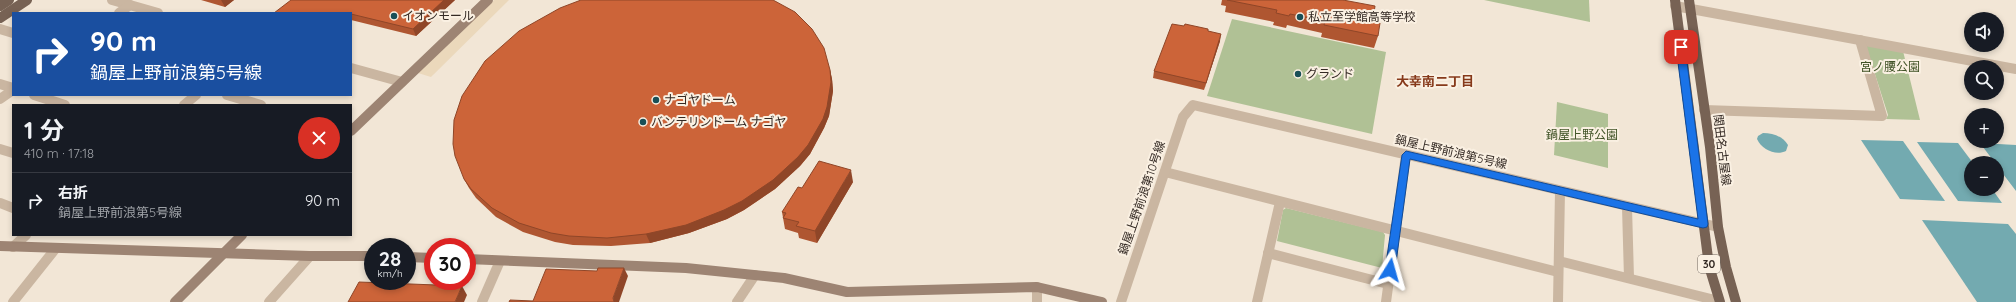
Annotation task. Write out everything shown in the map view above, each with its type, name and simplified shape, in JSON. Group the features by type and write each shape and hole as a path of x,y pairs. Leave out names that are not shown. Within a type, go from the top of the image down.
{"main road":[{"path":"0,6 9,0"},
{"path":"0,18 27,0"},
{"name":"30","path":"1675,3 1709,266 1720,301"},
{"name":"関田名古屋線","path":"1690,5 1718,227 1726,267 1736,302"}],"street":[{"path":"112,0 154,12"},
{"path":"352,130 488,0"},
{"path":"1675,3 2016,69"},
{"path":"120,12 130,5"},
{"path":"0,30 12,33"},
{"path":"1704,110 1882,116 1860,40"},
{"path":"352,68 402,82"},
{"path":"0,84 12,89"},
{"path":"0,99 12,90"},
{"path":"37,96 62,104"},
{"path":"185,104 195,96"},
{"path":"230,96 258,104"},
{"name":"鍋屋上野前浪第5号線","path":"1194,105 1718,227"},
{"name":"鍋屋上野前浪第10号線","path":"1121,302 1183,117 1187,110 1194,105"},
{"path":"0,149 12,153"},
{"path":"1386,302 1406,155"},
{"path":"1165,172 1396,231 1559,266 1629,278 1720,301"},
{"path":"1558,302 1560,191"},
{"path":"1257,302 1280,202"},
{"path":"0,203 12,208"},
{"path":"1627,207 1629,278"},
{"path":"13,246 25,236"},
{"path":"175,302 241,236"},
{"path":"0,246 310,256 364,256"},
{"path":"13,302 56,248"},
{"path":"1268,253 1388,284"},
{"path":"269,302 310,256"},
{"path":"476,260 686,268 784,278 847,292 1037,287 1102,302"},
{"path":"482,302 500,261"},
{"path":"737,302 755,275"},
{"path":"1037,287 1037,302"}],"green space":[{"path":"1484,0 1589,0 1590,22"},
{"name":"グランド","path":"1232,19 1386,52 1372,134 1207,96"},
{"name":"宮ノ腰公園","path":"1872,45 1903,51 1920,120 1886,119 1888,115 1866,46"},
{"name":"鍋屋上野公園","path":"1557,102 1608,114 1608,168 1554,155"},
{"path":"1286,208 1383,232 1385,235 1382,268 1277,241 1283,210"}],"shaded area":[{"path":"494,0 509,0 431,77 418,73"}],"water":[{"path":"1763,133 1774,134 1783,139 1788,145 1786,151 1778,153 1770,151 1762,146 1757,139 1758,136"},
{"path":"1861,140 1903,141 1945,201 1900,199"},
{"path":"1917,142 1958,143 1968,156 1964,156 1964,196 1997,196 2002,203 1958,201"},
{"path":"2004,144 2016,145 2016,191 2004,175 2004,156 1990,156 1984,148 2004,148"},
{"path":"1922,220 2008,224 2016,234 2016,302 1977,302"}],"building":[{"name":"イオンモール","path":"291,0 444,0 413,29 352,14 352,12 275,12"},
{"name":"バンテリンドーム ナゴヤ","path":"581,0 773,0 795,12 812,29 824,48 830,70 831,82 827,107 823,119 808,145 798,157 773,180 742,201 686,225 646,234 607,238 569,236 551,233 519,223 492,208 471,189 464,179 455,156 453,144 454,120 462,96 485,61 519,31 560,8"},
{"path":"1227,0 1343,0 1375,6 1373,20 1380,23 1378,36 1324,25 1325,21 1290,14 1289,16 1276,13 1277,10"},
{"path":"1172,24 1184,26 1185,24 1208,29 1208,31 1221,34 1206,83 1154,71"},
{"path":"819,161 851,170 815,231 796,226 799,222 783,218 786,213 782,212 798,187 802,188"},
{"path":"598,268 624,268 613,298 614,302 509,302 510,300 533,301 546,269 597,271"},
{"path":"359,282 364,282 364,290 416,290 416,284 424,285 424,290 460,290 455,302 348,302"}],"place":[{"name":"イオンモール","path":"394,16"},
{"name":"私立至学館高等学校","path":"1300,17"},
{"name":"グランド","path":"1298,74"},
{"name":"ナゴヤドーム","path":"656,100"},
{"name":"バンテリンドーム ナゴヤ","path":"643,122"}],"district":[{"name":"大幸南二丁目","path":"1435,81"}],"route":[{"path":"1390,270 1406,155 1703,224 1681,47"}]}
